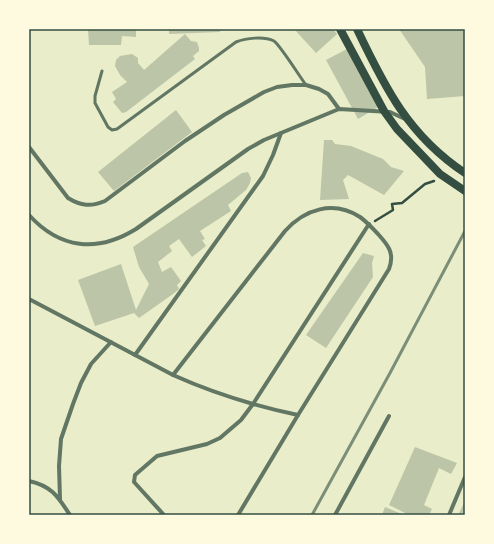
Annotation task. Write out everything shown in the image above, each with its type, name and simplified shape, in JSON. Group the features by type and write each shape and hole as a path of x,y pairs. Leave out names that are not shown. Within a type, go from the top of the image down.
{"main road":[{"path":"340,29 384,111 397,129 414,148 446,178 465,191"},
{"path":"356,29 376,71 393,99 420,136 439,154 465,173"}],"street":[{"path":"29,147 68,198 82,205 90,206 98,204 111,197 185,141 224,115 264,92 278,87 306,85 319,89 328,94 339,109"},
{"path":"29,215 39,226 65,241 87,244 109,242 123,237 136,229 248,149 281,133 339,109 384,111 396,114 409,121"},
{"path":"135,355 263,176 274,155 281,133"},
{"path":"173,375 293,222 303,215 325,208 349,212 369,224 387,243 392,256 392,262 385,275 238,515"},
{"path":"164,515 134,482 135,474 157,456 207,444 220,438 241,420 254,404 369,224"},
{"path":"29,299 173,375 222,395 272,410 298,415"},
{"path":"60,499 59,466 61,440 81,383 91,364 111,342"},
{"path":"335,515 389,416"},
{"path":"449,515 465,477"},
{"path":"29,482 44,486 56,494 70,515"}],"lane":[{"path":"102,71 95,96 95,103 108,127 112,130 117,128 207,62 242,40 266,38 274,42 306,85"}],"path":[{"path":"369,224 394,210 392,204 402,203 425,184 446,178"}],"building":[{"path":"88,29 136,29 136,37 122,36 121,45 89,45"},
{"path":"169,29 220,29 220,32 169,34"},
{"path":"333,29 337,34 316,53 295,30"},
{"path":"399,29 462,29 465,34 465,96 427,99 425,67"},
{"path":"185,34 191,41 197,42 199,51 193,56 195,59 126,112 122,113 113,102 116,99 112,92 127,82 120,75 115,66 116,60 120,56 132,54 138,58 138,63 144,70"},
{"path":"347,49 378,107 358,119 326,60"},
{"path":"176,110 192,132 114,191 98,172"},
{"path":"324,140 332,140 335,144 351,146 383,159 391,167 404,171 384,195 348,175 343,180 349,199 320,200"},
{"path":"248,172 251,178 250,183 246,190 228,205 231,211 200,231 205,239 202,240 206,246 192,257 179,239 169,246 172,251 158,262 162,272 171,267 181,281 177,285 179,289 139,318 134,313 95,326 78,280 121,264 136,310 149,284 139,267 133,247 242,173"},
{"path":"363,253 374,256 372,263 373,277 326,348 306,335"},
{"path":"415,447 457,463 451,474 439,468 424,505 432,509 429,515 409,515 389,505"},
{"path":"465,501 465,515 458,515"},
{"path":"385,507 404,515 382,515"}],"railway":[{"path":"312,515 390,373 465,231"}]}
